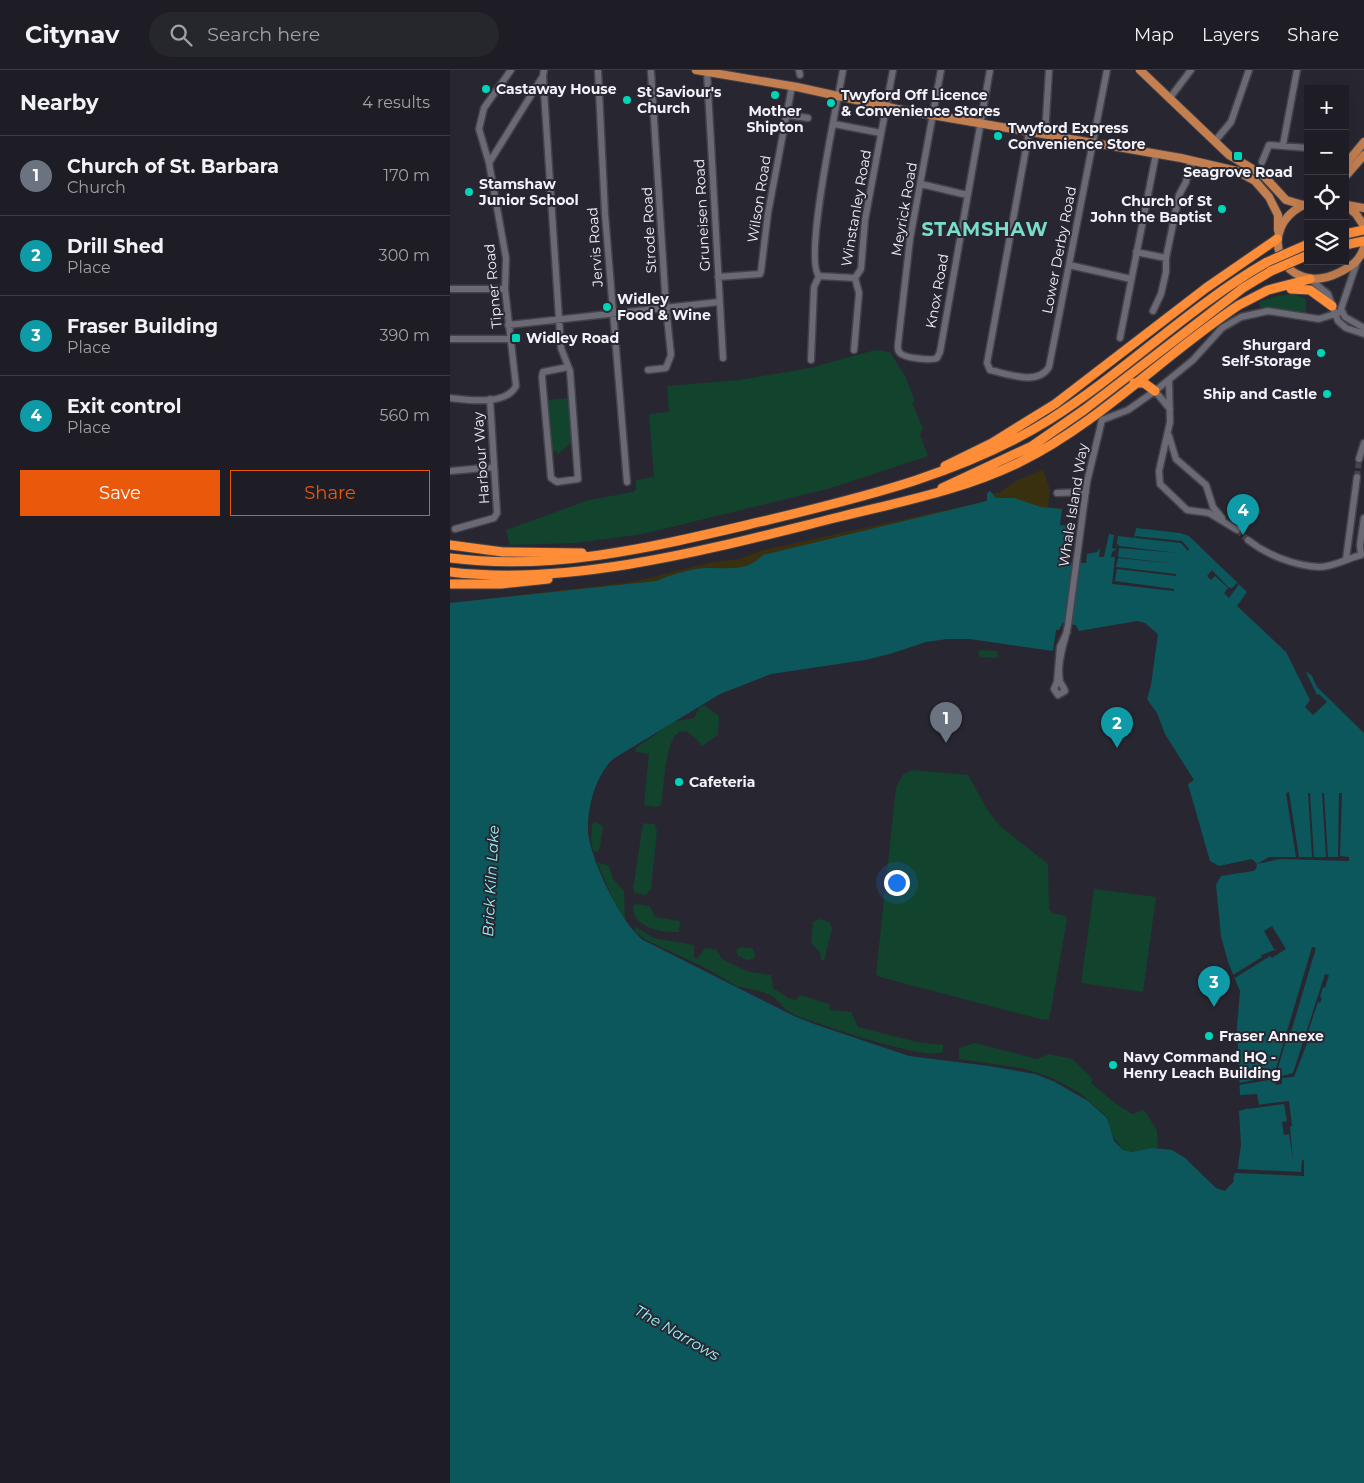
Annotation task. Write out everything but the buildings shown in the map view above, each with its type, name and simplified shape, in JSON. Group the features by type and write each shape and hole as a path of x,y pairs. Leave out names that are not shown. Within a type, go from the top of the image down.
{"highway":[{"path":"1349,233 1364,230"},
{"path":"919,480 992,443 1054,404 1206,288 1263,251 1277,234"},
{"path":"1349,244 1364,241"},
{"path":"450,558 516,562 551,561 622,552 805,511 919,480 966,463 1050,419 1238,279 1267,262 1304,246"},
{"path":"925,495 1032,446 1091,404 1190,326 1243,288 1271,271 1304,258"},
{"path":"450,584 501,584 535,581 649,560 956,489 1020,462 1059,440 1219,318 1252,298 1268,290 1310,280"},
{"path":"1252,298 1283,290 1305,289 1315,292 1333,310"},
{"path":"1134,383 1144,383 1155,391"},
{"path":"450,545 532,553 622,552"},
{"path":"450,572 505,576 594,569"}],"main road":[{"path":"696,70 792,86 887,106 1029,132 1093,142 1237,171 1255,181 1275,205 1278,215 1277,234 1279,248 1290,270 1310,280 1327,278 1360,261 1364,248"},
{"path":"1140,70 1169,100 1229,155 1263,175 1286,200 1304,203"},
{"path":"1349,161 1364,142"},
{"path":"1347,175 1364,155"},
{"path":"1277,234 1288,215 1304,204"},
{"path":"1349,206 1364,208"},
{"path":"1349,208 1356,214 1364,226"}],"street":[{"name":"Tipner Road","path":"490,399 507,395 513,391 516,377 508,325 505,289 506,258 489,163 479,129 481,115 510,70"},
{"name":"Jervis Road","path":"598,70 613,313 627,482"},
{"path":"819,276 815,268 816,219 843,70"},
{"name":"Winstanley Road","path":"854,350 859,292 855,278 861,269 864,229 893,70"},
{"name":"Meyrick Road","path":"899,353 898,344 908,254 941,70"},
{"name":"Knox Road","path":"899,353 930,360 936,359 940,354 966,195 990,70"},
{"path":"1045,134 1049,70"},
{"name":"Lower Derby Road","path":"1029,132 987,367 990,370 1034,378 1042,376 1048,371 1107,70"},
{"path":"1169,100 1191,70"},
{"path":"1215,141 1231,122 1249,70"},
{"path":"1283,145 1297,70"},
{"name":"Strode Road","path":"651,72 666,307 671,355 668,362"},
{"name":"Gruneisen Road","path":"706,72 723,358"},
{"path":"489,163 544,73"},
{"path":"544,73 561,348 568,367 578,479 557,482 551,478 542,377 546,369 568,367"},
{"name":"Wilson Road","path":"718,277 760,274 768,213 792,86"},
{"path":"786,115 808,118"},
{"path":"834,124 881,133"},
{"path":"1262,162 1267,146 1283,145 1304,148"},
{"path":"1349,153 1355,154"},
{"path":"1120,338 1156,154"},
{"path":"1153,311 1161,294 1166,272 1166,258 1179,195 1186,182 1189,167 1194,162"},
{"path":"921,184 966,195"},
{"path":"1136,252 1166,258"},
{"path":"1360,261 1343,298 1342,312 1345,318 1364,328"},
{"path":"1069,265 1131,278"},
{"path":"819,276 855,278"},
{"path":"811,360 814,287 819,276"},
{"path":"1310,280 1326,291 1333,310 1344,326 1364,334"},
{"path":"450,289 505,289"},
{"path":"508,325 719,302"},
{"name":"Whale Island Way","path":"1066,632 1086,492 1098,431 1102,420 1128,410 1155,391 1193,360 1222,328 1241,317 1268,311 1317,319 1333,310 1342,312"},
{"path":"1352,321 1364,322"},
{"path":"450,339 511,339"},
{"path":"648,370 664,369 668,362"},
{"path":"668,362 669,372"},
{"path":"1169,380 1171,410 1159,471 1161,487 1188,511 1205,512 1224,520"},
{"path":"1155,391 1171,410"},
{"path":"450,398 490,399"},
{"name":"Harbour Way","path":"455,529 498,519 490,399"},
{"path":"1168,432 1176,459 1206,484 1213,507 1224,520 1237,530"},
{"path":"1359,459 1364,443"},
{"path":"455,468 494,467"},
{"path":"1346,559 1357,477"},
{"path":"1057,493 1086,492"},
{"path":"1248,540 1264,551 1286,560 1321,567 1361,554 1360,545 1364,518"},
{"path":"1066,632 1060,678 1059,686 1057,674 1060,647 1066,632"}],"green space":[{"path":"1293,294 1306,299 1306,312 1260,307 1259,302 1276,296"},
{"path":"875,350 890,352 905,376 915,401 912,403 923,428 920,435 928,456 831,488 643,534 576,543 510,545 506,530 589,500 633,492 636,489 636,480 654,477 649,414 669,412 667,386 739,380 810,368"},
{"path":"569,398 573,441 557,455 557,451 552,452 548,400"},
{"path":"980,650 996,651 999,656 995,658 981,657 978,654"},
{"path":"704,705 719,716 718,735 702,746 690,734 681,732 674,738 666,765 661,805 657,807 644,805 649,754 635,752 636,748 673,722 694,718 699,708"},
{"path":"912,770 968,775 988,811 1000,826 1048,864 1049,909 1052,913 1065,916 1067,920 1049,1020 880,977 876,974 896,788 903,774"},
{"path":"595,822 603,826 600,847 597,852 593,851 591,838 592,824"},
{"path":"643,823 654,824 657,830 651,889 646,895 635,893 633,889"},
{"path":"597,862 609,866 613,879 624,891 625,920 613,899"},
{"path":"1094,889 1156,897 1143,992 1081,983"},
{"path":"636,904 650,906 655,917 680,921 679,932 657,930 643,924 634,913 633,906"},
{"path":"820,919 829,922 832,928 824,961 821,960 820,952 811,943 813,922"},
{"path":"636,927 654,938 694,945 694,957 697,959 705,948 716,949 722,959 749,972 771,975 773,988 788,998 796,1000 800,995 829,1004 830,1010 851,1012 858,1027 917,1042 943,1045 943,1052 933,1054 896,1047 849,1034 797,1016 785,1009 774,997 760,991 736,986 706,968 646,940 634,931"},
{"path":"740,947 752,948 755,953 754,959 747,960 738,956 736,951"},
{"path":"975,1043 1037,1059 1049,1054 1072,1059 1093,1079 1091,1083 1115,1103 1132,1114 1144,1110 1157,1130 1158,1148 1132,1152 1123,1150 1110,1132 1107,1117 1080,1093 1050,1077 1022,1068 959,1059 959,1048"}],"sand":[{"path":"1043,469 1050,490 1048,507 1062,509 762,565 450,617 450,603 632,582 713,562 739,559 759,551 987,501 987,493 999,493 1014,482"}],"water":[{"path":"990,491 996,498 1014,498 1041,507 1062,509 1060,525 1069,526 1064,555 1069,556 1068,562 1086,563 1087,554 1097,552 1100,548 1099,557 1104,557 1109,534 1114,535 1112,548 1116,549 1118,536 1134,538 1136,528 1180,533 1189,536 1247,592 1237,606 1286,652 1298,676 1307,672 1312,676 1317,687 1364,733 1364,1483 450,1483 450,603 656,581 680,573 705,568 743,567 756,561 763,555 987,501 987,493","holes":["1137,621 1145,623 1158,634 1151,685 1147,699 1157,713 1165,734 1194,780 1188,784 1210,861 1219,866 1252,859 1257,864 1256,869 1253,871 1221,876 1216,885 1221,936 1228,962 1240,991 1237,1027 1240,1095 1257,1094 1259,1105 1239,1111 1241,1145 1237,1173 1235,1173 1234,1181 1225,1191 1216,1188 1185,1158 1172,1150 1152,1148 1132,1152 1123,1150 1114,1141 1107,1118 1088,1101 1055,1082 1035,1074 909,1056 794,1016 643,940 625,920 608,890 594,857 588,831 589,812 597,782 613,759 720,694 771,674 865,660 926,642 947,639 970,639 1053,651 1056,630 1059,630 1063,623 1076,625 1079,631"]}],"pier":[{"path":"1135,536 1182,541 1189,549 1188,551 1181,543 1135,538"},
{"path":"1117,543 1119,546 1178,553 1119,548 1118,557 1177,564 1118,558 1116,567 1176,574 1176,576 1117,569 1115,581 1174,589 1174,591 1112,584 1115,557 1111,557 1112,552 1116,549 1116,552"},
{"path":"1212,570 1228,587 1232,588 1238,582 1239,584 1229,598 1224,593 1228,588 1215,576 1211,580 1207,576"},
{"path":"1306,672 1317,695 1319,694 1327,702 1313,715 1305,707 1310,700 1298,676"},
{"path":"1289,792 1299,857 1312,857 1308,793 1310,793 1314,857 1326,857 1322,793 1324,793 1328,857 1338,857 1339,793 1342,793 1340,856 1349,857 1349,861 1280,859 1257,864 1269,857 1296,857 1286,793"},
{"path":"1272,926 1286,949 1272,958 1270,956 1235,978 1233,975 1262,957 1261,955 1277,949 1274,949 1264,931"},
{"path":"1312,947 1316,948 1289,1039 1287,1039 1278,1068 1282,1076 1293,1073 1325,974 1329,975 1308,1032 1311,1033 1294,1077 1282,1078 1282,1084 1276,1085 1275,1079 1239,1085 1239,1083 1275,1076 1274,1070 1277,1069"},
{"path":"1289,1101 1293,1161 1289,1134 1284,1135 1282,1122 1287,1121 1284,1104 1248,1109 1248,1106"},
{"path":"1302,1160 1304,1160 1304,1176 1236,1173 1236,1169 1301,1172"}],"tunnel":[{"path":"1357,477 1359,459"},
{"path":"1237,530 1248,540"}],"place":[{"name":"Castaway House","path":"486,89"},
{"name":"Mother Shipton","path":"775,95"},
{"name":"St Saviour's Church","path":"627,100"},
{"name":"Twyford Off Licence & Convenience Stores","path":"831,103"},
{"name":"Twyford Express Convenience Store","path":"998,136"},
{"name":"Seagrove Road","path":"1238,156"},
{"name":"Stamshaw Junior School","path":"469,192"},
{"name":"Church of St John the Baptist","path":"1222,209"},
{"name":"Widley Food & Wine","path":"607,307"},
{"name":"Widley Road","path":"516,338"},
{"name":"Shurgard Self-Storage","path":"1321,353"},
{"name":"Ship and Castle","path":"1327,394"},
{"name":"Exit control","path":"1243,535"},
{"name":"Church of St. Barbara","path":"946,743"},
{"name":"Drill Shed","path":"1117,748"},
{"name":"Cafeteria","path":"679,782"},
{"name":"Fraser Building","path":"1214,1007"},
{"name":"Fraser Annexe","path":"1209,1036"},
{"name":"Navy Command HQ - Henry Leach Building","path":"1113,1065"}],"district":[{"name":"STAMSHAW","path":"985,229"}],"water label":[{"name":"Brick Kiln Lake","path":"491,881"},
{"name":"The Narrows","path":"677,1333"}]}
